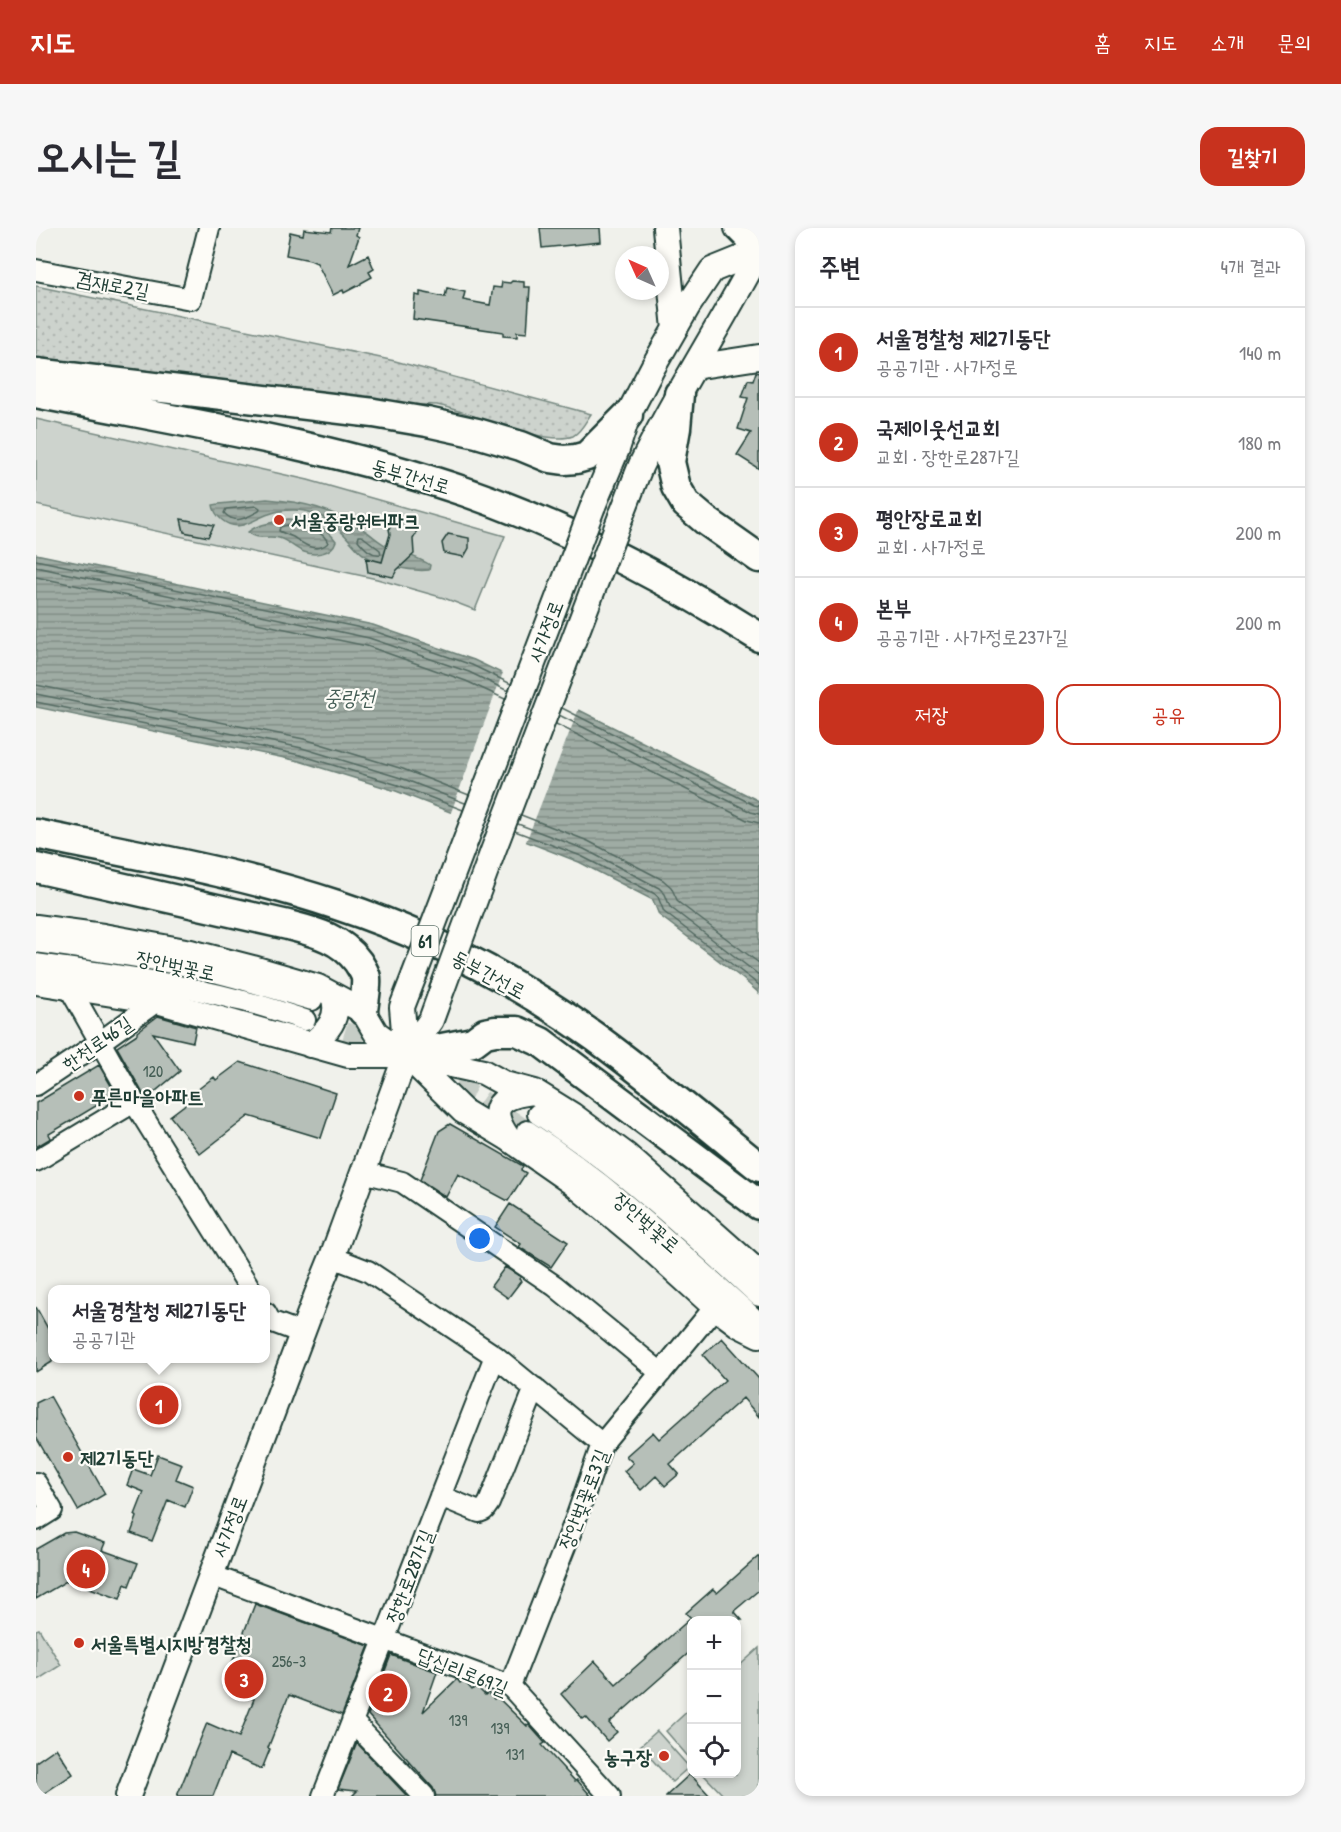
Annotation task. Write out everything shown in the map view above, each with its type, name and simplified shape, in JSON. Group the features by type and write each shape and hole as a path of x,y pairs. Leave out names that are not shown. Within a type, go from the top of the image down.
{"highway":[{"path":"36,373 417,420 477,433 521,446 550,458 564,460 587,456 628,415"},
{"name":"동부간선로","path":"36,393 334,454 402,472 467,493 547,524 642,568 759,637"},
{"path":"679,394 670,462 676,487 686,504 694,512 759,558"},
{"name":"동부간선로","path":"36,834 291,890 339,905 464,958 527,993 594,1037 759,1167"},
{"path":"36,868 288,925 327,936 351,953 365,972 367,982 363,1011"},
{"path":"406,1055 473,1042 485,1033 495,1031 517,1031 530,1035 759,1205"}],"main road":[{"path":"664,228 675,329"},
{"path":"679,394 737,295 759,251 737,228"},
{"name":"사가정로","path":"406,1055 402,1007 593,506 617,449 628,415 675,329 712,270 759,251"},
{"path":"694,367 759,357"},
{"name":"사가정로","path":"130,1794 406,1055 431,1020 621,516 641,467 679,394"},
{"path":"36,927 192,952 318,987 323,998 336,1007 333,1023 310,1046"},
{"path":"36,981 157,1001 348,1055 406,1055 483,1072 536,1103"},
{"path":"323,998 363,1011 376,1033 406,1055 463,1112 517,1134"},
{"path":"759,1273 626,1155 572,1115 517,1094 505,1098 500,1106 498,1124 517,1134 566,1179 640,1239 715,1307 739,1325 759,1335"}],"street":[{"name":"겸재로2길","path":"36,270 190,299 209,228"},
{"name":"장안벚꽃로","path":"36,942 93,949 193,967 323,998"},
{"name":"장안벚꽃로","path":"36,964 126,976 200,990 305,1020"},
{"path":"69,987 134,1102 248,1285"},
{"name":"한천로46길","path":"36,1085 157,1001"},
{"path":"36,1161 134,1102"},
{"name":"장안벚꽃로","path":"536,1103 588,1148 652,1198 759,1296"},
{"name":"장안벚꽃로","path":"517,1134 564,1155 608,1189 759,1323"},
{"path":"363,1172 402,1182 555,1286 661,1373"},
{"path":"332,1257 368,1271 495,1356 603,1444"},
{"name":"장안벚꽃로3길","path":"510,1686 603,1444 715,1307"},
{"path":"270,1321 302,1333"},
{"name":"장한로28가길","path":"323,1796 495,1356"},
{"path":"440,1496 479,1512 484,1510 489,1503 535,1388"},
{"path":"36,1484 52,1510 36,1520"},
{"name":"답십리로69길","path":"211,1575 510,1686 610,1796"},
{"path":"352,1721 424,1796"}],"shaded area":[{"path":"36,286 395,361 591,414 573,436 544,437 437,405 409,406 36,364"},
{"name":"서울중랑워터파크","path":"36,419 308,480 505,536 475,610 444,598 377,579 36,505"},
{"path":"39,1629 61,1665 36,1681 36,1630"},
{"path":"759,1648 759,1796 724,1796 707,1778 741,1778 741,1664"},
{"path":"687,1712 687,1755 666,1731"},
{"name":"농구장","path":"657,1731 687,1765 687,1769 672,1782 640,1746"}],"water":[{"path":"267,499 294,502 329,512 364,530 381,543 425,562 430,565 429,570 395,567 369,558 335,526 312,513 296,510 282,511 234,526 219,517 213,505"},
{"path":"288,519 321,527 336,541 334,545 323,553 308,553 279,538 259,537 248,532 262,525"},
{"name":"중랑천","path":"36,554 373,625 474,660 759,801 759,993 659,915 653,900 579,862 396,791 299,761 36,707"}],"pier":[{"path":"504,670 580,706 525,844 450,815"}],"building":[{"path":"332,228 358,228 356,235 359,237 349,265 368,255 374,269 369,272 372,277 361,284 344,293 343,290 333,295 317,263 286,255 290,232 303,235 304,229 331,232"},
{"path":"540,228 600,228 601,242 542,248"},
{"path":"502,282 524,282 524,287 530,287 527,333 517,332 517,337 503,336 503,332 413,319 415,295 420,296 420,292 445,297 447,288 465,292 463,300 490,305 493,287 501,288"},
{"path":"756,372 759,373 759,469 737,455 751,433 738,429 748,398 742,397 748,380 753,381"},
{"path":"181,519 214,525 208,537 184,532"},
{"path":"395,520 416,524 416,534 413,539 414,554 393,577 368,572 366,558 382,562 390,534 389,529"},
{"path":"448,534 469,538 469,548 464,557 444,553 442,543"},
{"path":"158,1016 196,1027 193,1042 153,1033 180,1071 146,1099 117,1047"},
{"path":"240,1062 336,1093 321,1138 249,1116 200,1154 170,1116 191,1100 188,1097 214,1077 216,1080"},
{"name":"푸른마을아파트","path":"99,1065 116,1094 49,1134 51,1138 36,1147 36,1103"},
{"path":"450,1124 523,1166 521,1170 526,1173 508,1201 458,1174 446,1197 420,1180 439,1131"},
{"path":"510,1204 568,1242 551,1267 519,1247 521,1244 495,1227"},
{"path":"505,1267 521,1277 519,1279 521,1281 508,1298 491,1286"},
{"path":"36,1307 48,1329 48,1363 50,1363 36,1372"},
{"path":"722,1338 759,1379 759,1417 743,1398 670,1464 679,1474 665,1486 656,1476 641,1490 624,1471 633,1463 626,1456 653,1432 659,1439 725,1380 703,1355"},
{"path":"50,1396 105,1494 78,1510 36,1437 36,1403"},
{"path":"158,1455 182,1464 176,1479 193,1486 185,1507 168,1500 152,1541 131,1533 144,1492 127,1485 133,1469 150,1475"},
{"path":"74,1532 105,1543 102,1550 138,1563 129,1586 125,1584 120,1599 68,1580 36,1599 36,1549 64,1533"},
{"path":"759,1556 759,1590 734,1611 738,1616 689,1616 686,1613 713,1589 717,1593"},
{"path":"255,1604 369,1646 342,1715 289,1695 262,1769 229,1755 213,1796 177,1796 207,1723 239,1737 254,1699 223,1686"},
{"path":"687,1622 687,1654 609,1723 617,1732 607,1741 561,1694 595,1661 616,1684"},
{"path":"391,1655 437,1672 423,1712 457,1679 460,1683 465,1682 472,1690 476,1686 485,1695 488,1693 494,1699 496,1696 527,1726 529,1725 545,1743 542,1745 591,1796 436,1796 433,1788 368,1715"},
{"path":"357,1743 407,1796 352,1796 357,1791 338,1789"},
{"path":"56,1748 73,1774 40,1796 36,1796 36,1762"},
{"path":"687,1777 694,1778 710,1796 666,1796"}],"tunnel":[{"path":"316,1023 366,1039 390,1051"},
{"path":"429,1071 480,1099 527,1131"}],"place":[{"name":"서울중랑워터파크","path":"279,520"},
{"name":"푸른마을아파트","path":"79,1096"},
{"name":"서울경찰청 제2기동단","path":"159,1405"},
{"name":"제2기동단","path":"68,1457"},
{"name":"본부","path":"86,1569"},
{"name":"서울특별시지방경찰청","path":"79,1643"},
{"name":"평안장로교회","path":"244,1679"},
{"name":"국제이웃선교회","path":"388,1693"},
{"name":"농구장","path":"664,1756"}]}
